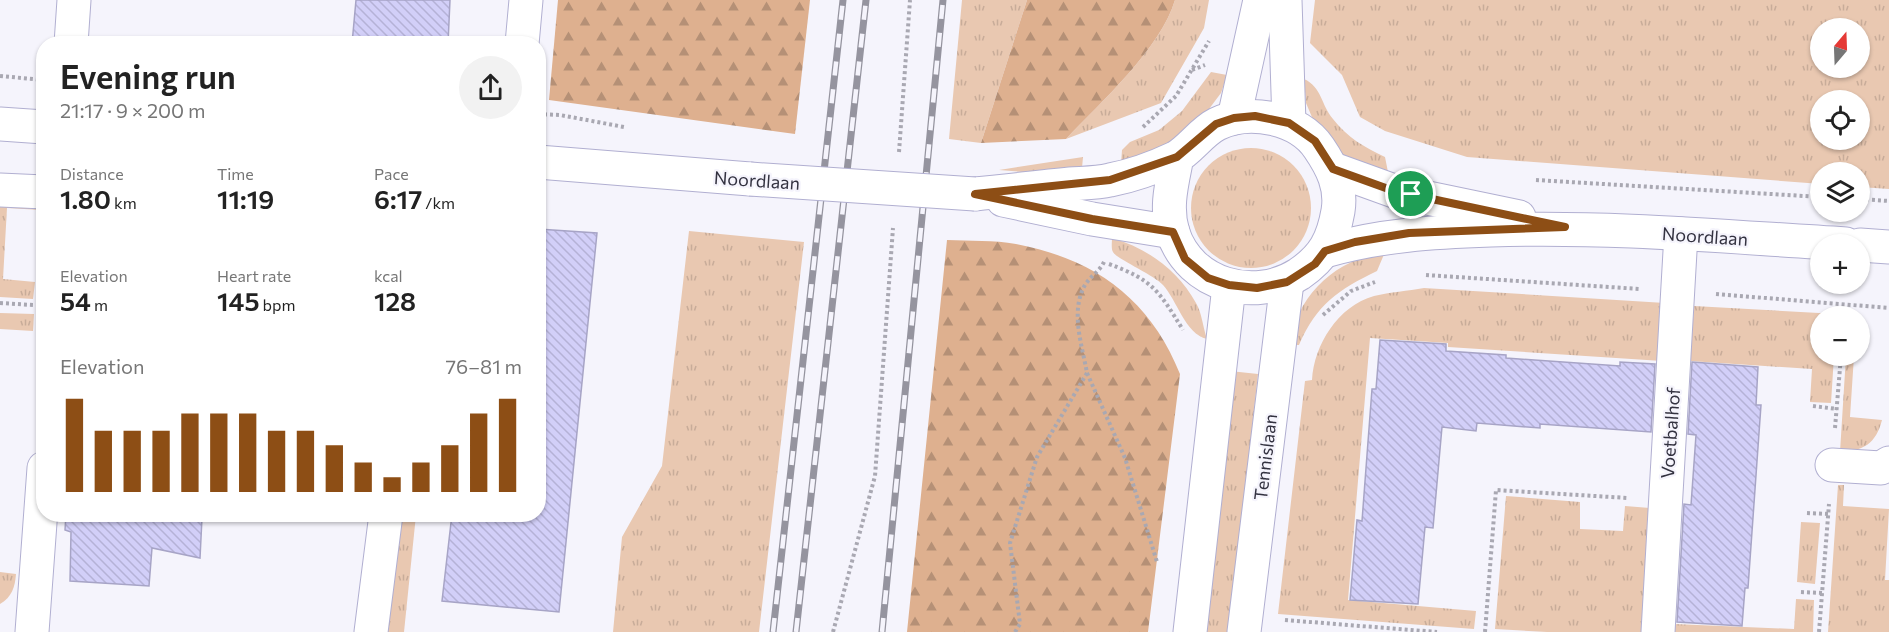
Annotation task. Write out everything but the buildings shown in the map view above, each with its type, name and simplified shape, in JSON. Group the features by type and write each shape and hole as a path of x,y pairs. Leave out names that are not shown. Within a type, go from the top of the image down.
{"street":[{"path":"72,36 74,0"},
{"path":"523,36 526,0"},
{"path":"1234,118 1260,0"},
{"path":"1285,0 1289,123"},
{"name":"Noordlaan","path":"975,194 1110,180 1177,157 1216,124 1234,118 1255,116 1289,123 1315,141 1333,169 1340,201 1334,233 1325,251 1315,264 1287,282 1257,288 1229,285 1208,278 1185,259 1173,232 1168,202 1177,157"},
{"path":"0,124 36,126"},
{"name":"Noordlaan","path":"546,163 975,194 1092,219 1173,232"},
{"name":"Noordlaan","path":"1333,169 1394,191 1565,227"},
{"path":"0,190 36,192"},
{"name":"Noordlaan","path":"1325,251 1355,242 1409,233 1565,227 1810,242"},
{"name":"Voetbalhof","path":"1658,632 1681,234"},
{"path":"1870,246 1889,247"},
{"name":"Tennislaan","path":"1244,632 1287,282"},
{"path":"1190,632 1229,285"},
{"path":"1832,465 1881,468 1889,463"},
{"path":"32,632 40,522"},
{"path":"371,632 385,522"}],"path":[{"path":"899,154 910,0"},
{"path":"1134,132 1144,127 1176,96 1212,36"},
{"path":"0,76 36,79"},
{"path":"1534,180 1810,196"},
{"path":"1870,200 1889,201"},
{"path":"833,632 875,476 893,226"},
{"path":"1159,569 1125,458 1087,373 1077,321 1085,286 1104,262 1138,274 1158,290 1187,336"},
{"path":"1420,275 1889,308"},
{"path":"1322,316 1351,291 1383,278"},
{"path":"0,303 33,305"},
{"path":"1015,632 1020,624 1010,543 1036,457 1087,373"},
{"path":"1813,406 1837,409"},
{"path":"1485,632 1496,490 1665,500"},
{"path":"1807,513 1828,514"},
{"path":"1801,592 1822,593"},
{"path":"1279,620 1437,632"}],"green space":[{"path":"558,0 810,0 795,134 549,100"},
{"path":"962,0 1027,0 981,143 949,139"},
{"path":"1027,0 1175,0 1168,18 1144,55 1066,139 981,143"},
{"path":"1175,0 1209,0 1204,28 1161,103 1066,139 1144,55 1168,18"},
{"path":"1315,0 1889,0 1889,189 1870,188 1870,162 1810,162 1810,183 1467,157 1385,131 1360,117 1342,75 1310,43"},
{"path":"1211,72 1227,75 1221,93 1209,109 1167,147 1121,164 1122,150 1130,142 1159,130 1182,111"},
{"path":"1304,79 1318,91 1329,114 1344,132 1363,146 1385,157 1389,177 1346,159 1314,122 1306,103"},
{"path":"1251,148 1274,152 1293,166 1307,185 1311,208 1307,231 1293,250 1274,264 1251,268 1228,264 1209,250 1195,231 1191,208 1195,185 1209,166 1228,152"},
{"path":"1083,157 1082,168 1023,172 999,170"},
{"path":"0,200 36,202 36,210 7,208 3,279 35,282 33,299 0,297"},
{"path":"689,231 804,242 759,632 613,632 622,537 662,466"},
{"path":"1112,238 1149,254 1180,280 1198,307 1207,339 1199,336 1187,324 1163,285 1152,276 1115,255 1112,249"},
{"path":"947,240 1016,244 1071,260 1116,286 1136,304 1168,347 1180,374 1148,632 907,632"},
{"path":"1385,252 1377,271 1330,300 1313,319 1299,345 1291,345 1300,311 1321,283 1350,263"},
{"path":"1424,288 1665,303 1662,361 1448,347 1448,343 1370,338 1348,600 1476,611 1474,629 1278,614 1305,381 1312,380 1317,354 1330,329 1349,308 1374,296"},
{"path":"1694,306 1810,312 1810,366 1833,366 1831,403 1810,402 1812,369 1690,361"},
{"path":"0,313 34,314 33,331 0,329"},
{"path":"1845,366 1853,366 1850,417 1882,420 1876,435 1867,445 1855,450 1840,452"},
{"path":"1230,371 1258,374 1230,632 1203,632"},
{"path":"1838,485 1844,485 1843,506 1889,509 1885,580 1889,580 1889,632 1828,632"},
{"path":"1506,496 1580,502 1580,529 1623,531 1625,506 1650,508 1642,632 1547,632 1495,629"},
{"path":"397,522 415,522 404,632 382,632"},
{"path":"1801,522 1820,523 1815,584 1797,582"},
{"path":"0,572 16,574 12,591 0,604"},
{"path":"1796,599 1814,600 1813,632 1674,632 1674,624 1794,629"}],"railway":[{"path":"773,632 843,0"},
{"path":"796,632 866,0"},
{"path":"882,632 943,0"}],"route":[{"path":"1255,116 1289,123 1315,141 1333,169 1394,191 1411,194 1565,227 1409,233 1355,242 1325,251 1315,264 1287,282 1257,288 1229,285 1208,278 1185,259 1173,232 1092,219 975,194 1110,180 1177,157 1216,124 1234,118 1255,116"}]}
